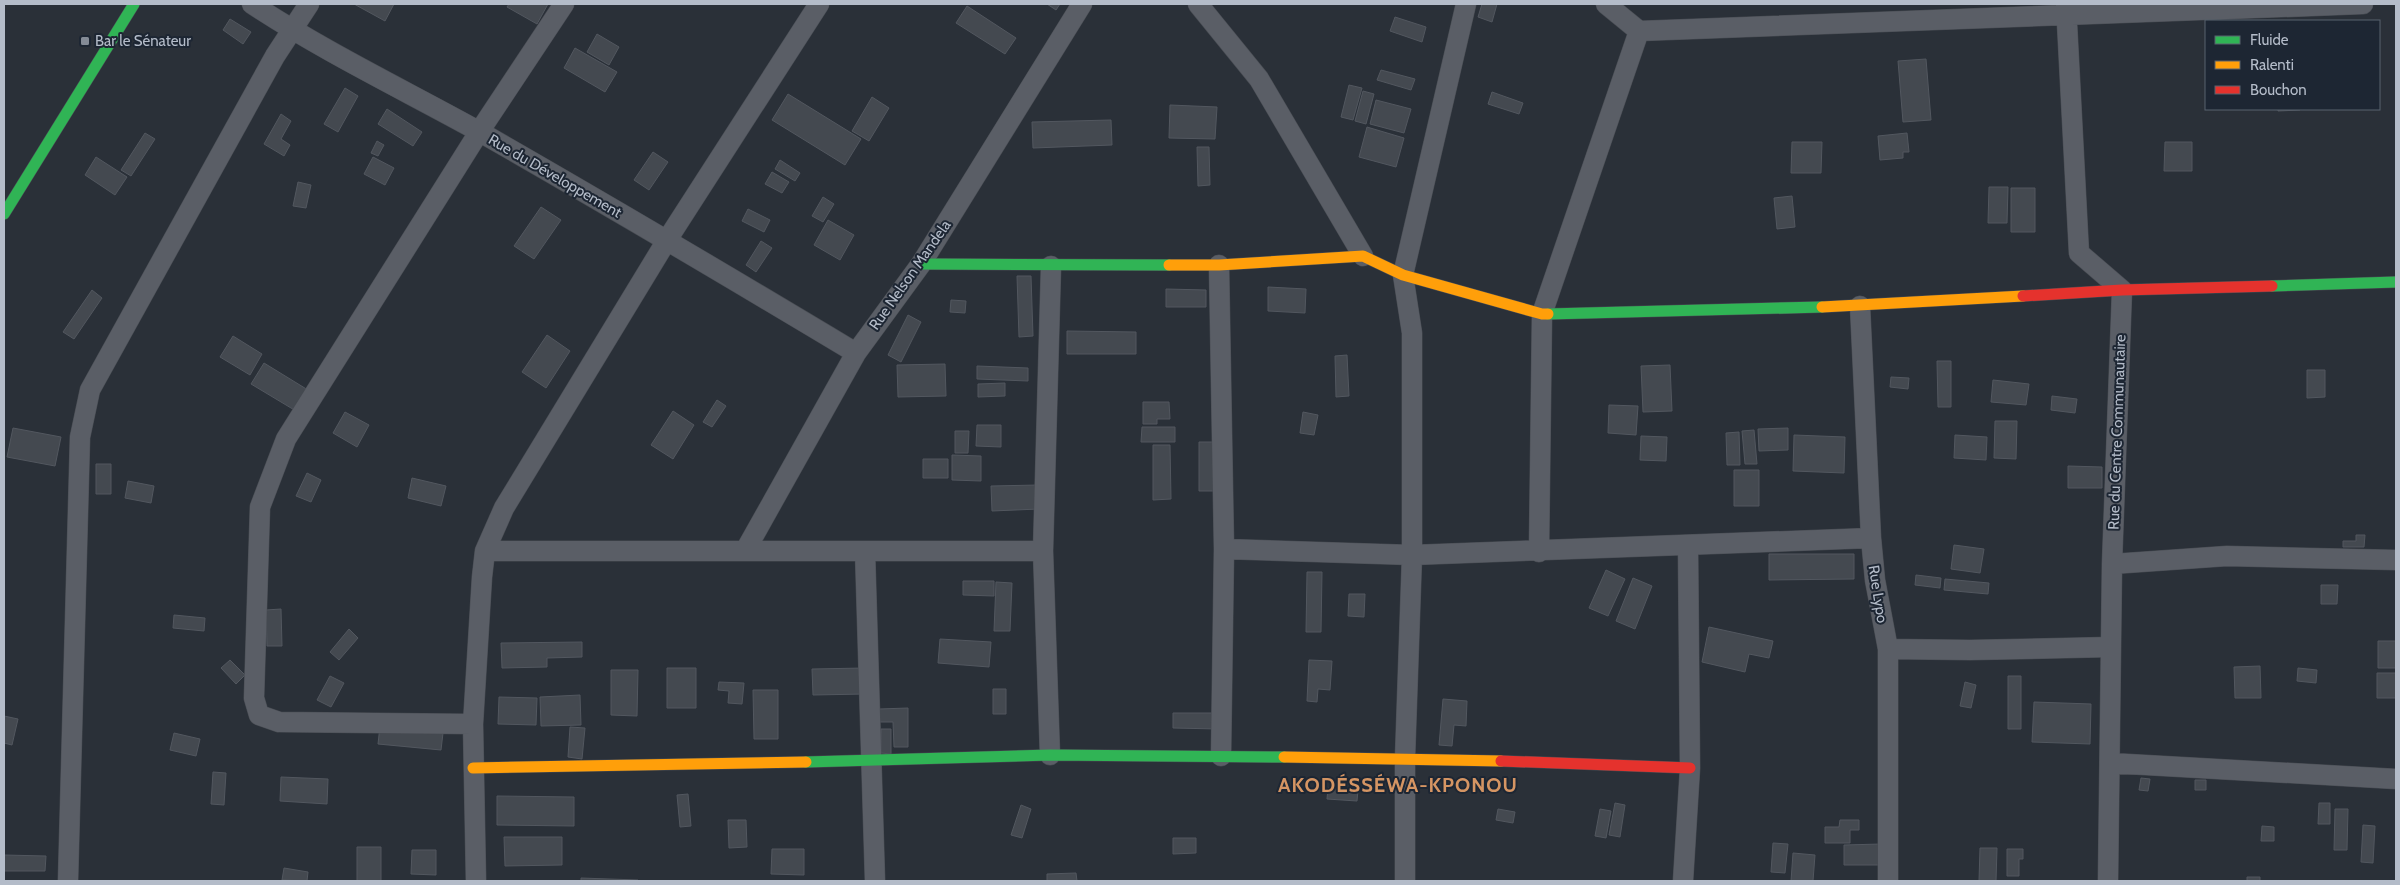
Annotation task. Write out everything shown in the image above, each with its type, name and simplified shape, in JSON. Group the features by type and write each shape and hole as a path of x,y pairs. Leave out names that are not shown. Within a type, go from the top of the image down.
{"street":[{"path":"4,214 134,4"},
{"name":"Rue du Développement","path":"252,4 292,30 480,132 667,240 856,353"},
{"path":"68,881 80,437 90,390 275,56 309,4"},
{"path":"473,724 279,722 259,715 254,698 260,507 286,439 480,132 564,4"},
{"path":"476,881 473,724 486,551 504,508 667,240 819,4"},
{"name":"Rue Nelson Mandela","path":"746,551 856,353 921,264 1082,4"},
{"path":"1198,4 1260,79 1363,256"},
{"path":"1405,881 1405,758 1412,555 1412,332 1403,275 1466,4"},
{"path":"1606,4 1639,30 2066,9 2363,4"},
{"path":"2066,9 2079,253 2122,290"},
{"path":"1539,552 1542,314 1639,30"},
{"path":"921,264 1051,266 1219,265 1363,256 1403,275 1542,314 1860,306 2122,290 2396,282"},
{"path":"1219,265 1224,549 1221,756"},
{"path":"1050,754 1043,551 1051,266"},
{"name":"Rue du Centre Communautaire","path":"2108,881 2112,564 2122,290"},
{"name":"Rue Lypo","path":"1860,306 1871,538 1876,590 1888,649 1888,881"},
{"path":"1224,549 1412,555 1539,552 1871,538"},
{"path":"1683,881 1690,768 1688,545"},
{"path":"486,551 1043,551"},
{"path":"865,551 875,881"},
{"path":"2112,564 2227,556 2396,560"},
{"path":"1888,649 1970,650 2111,647"},
{"path":"473,768 871,761 1050,754 1405,758 1690,768"},
{"path":"2110,763 2396,779"}],"building":[{"path":"354,4 394,4 385,21"},
{"path":"509,4 548,4 537,24 507,7"},
{"path":"1047,4 1060,4 1056,10"},
{"path":"1482,4 1497,4 1492,22 1478,17"},
{"path":"967,6 1016,38 1005,54 956,23"},
{"path":"1395,17 1426,27 1422,42 1390,31"},
{"path":"230,19 251,32 243,44 223,30"},
{"path":"597,34 619,47 609,65 587,52"},
{"path":"575,48 617,72 605,92 564,68"},
{"path":"1926,59 1931,120 1903,122 1898,61"},
{"path":"1381,70 1415,79 1411,90 1377,80"},
{"path":"1349,85 1362,88 1353,120 1341,117"},
{"path":"345,88 358,96 338,132 324,124"},
{"path":"1363,91 1374,94 1366,124 1355,121"},
{"path":"1492,92 1523,103 1519,114 1488,104"},
{"path":"788,94 861,139 845,165 772,120"},
{"path":"872,97 889,108 869,141 852,131"},
{"path":"1376,100 1411,109 1404,133 1370,124"},
{"path":"1170,105 1217,107 1215,139 1169,138"},
{"path":"387,109 422,132 413,146 378,124"},
{"path":"281,114 291,121 281,139 290,145 284,156 264,144"},
{"path":"1111,120 1112,145 1033,148 1032,122"},
{"path":"1367,127 1404,138 1396,167 1359,157"},
{"path":"145,133 155,139 131,176 121,170"},
{"path":"1907,133 1909,152 1903,152 1903,158 1880,160 1878,136"},
{"path":"377,141 384,145 378,156 371,153"},
{"path":"1792,142 1822,142 1821,173 1791,173"},
{"path":"2165,142 2192,142 2192,171 2164,171"},
{"path":"1197,147 1209,147 1210,185 1198,186"},
{"path":"653,152 668,162 649,190 634,180"},
{"path":"96,157 127,177 115,195 85,175"},
{"path":"373,157 394,168 385,185 364,174"},
{"path":"780,160 800,173 795,181 775,169"},
{"path":"772,172 789,182 782,193 765,184"},
{"path":"298,182 311,185 306,208 293,206"},
{"path":"1989,187 2008,187 2007,223 1988,223"},
{"path":"2011,188 2035,188 2035,232 2011,232"},
{"path":"1792,196 1795,227 1777,229 1774,198"},
{"path":"823,197 834,204 823,222 812,216"},
{"path":"541,207 561,220 534,259 514,246"},
{"path":"748,209 770,220 764,232 742,221"},
{"path":"828,220 854,235 840,260 814,245"},
{"path":"761,241 772,248 756,272 746,265"},
{"path":"1017,276 1031,276 1033,336 1019,337"},
{"path":"1268,287 1306,289 1305,313 1268,311"},
{"path":"1166,289 1206,290 1206,307 1166,307"},
{"path":"92,290 102,298 74,339 63,332"},
{"path":"951,300 966,301 965,313 950,312"},
{"path":"908,315 921,322 901,362 888,355"},
{"path":"1067,331 1136,332 1136,354 1067,354"},
{"path":"547,335 570,351 546,388 522,372"},
{"path":"233,336 262,354 250,375 220,357"},
{"path":"1347,355 1349,396 1336,397 1335,356"},
{"path":"1937,361 1951,361 1951,407 1938,407"},
{"path":"264,363 308,390 296,411 251,384"},
{"path":"945,364 946,396 898,397 897,365"},
{"path":"1670,365 1672,411 1643,412 1641,366"},
{"path":"977,366 1028,368 1028,381 977,379"},
{"path":"2307,370 2325,370 2325,397 2307,398"},
{"path":"1891,377 1909,378 1908,389 1890,387"},
{"path":"1993,380 2029,384 2026,405 1991,402"},
{"path":"1005,383 1005,396 978,397 978,384"},
{"path":"2052,396 2077,399 2075,413 2051,410"},
{"path":"717,400 726,406 712,427 703,422"},
{"path":"1143,402 1169,402 1170,419 1157,419 1157,424 1143,424"},
{"path":"1609,405 1638,406 1636,435 1608,433"},
{"path":"673,411 694,425 673,459 651,445"},
{"path":"345,412 369,425 357,447 333,433"},
{"path":"1303,412 1318,415 1314,435 1300,433"},
{"path":"1995,421 2017,421 2016,459 1994,458"},
{"path":"977,425 1001,425 1001,447 976,446"},
{"path":"1142,427 1175,427 1175,442 1141,442"},
{"path":"13,428 61,437 55,466 7,457"},
{"path":"1788,428 1788,450 1759,451 1758,429"},
{"path":"1754,430 1757,464 1745,464 1742,431"},
{"path":"955,431 969,431 968,453 955,453"},
{"path":"1739,432 1740,465 1727,465 1726,433"},
{"path":"1794,435 1845,437 1844,473 1793,471"},
{"path":"1955,435 1987,437 1986,460 1954,458"},
{"path":"1641,436 1667,437 1666,461 1640,460"},
{"path":"1199,442 1214,442 1214,491 1199,491"},
{"path":"1153,445 1170,445 1171,499 1153,500"},
{"path":"952,455 981,456 981,481 952,480"},
{"path":"923,459 948,459 948,478 923,478"},
{"path":"96,464 111,464 111,494 96,494"},
{"path":"2068,466 2102,467 2102,488 2068,488"},
{"path":"1734,470 1759,470 1759,506 1734,506"},
{"path":"307,473 321,480 311,502 296,496"},
{"path":"412,478 446,486 441,506 408,498"},
{"path":"128,481 154,486 151,503 125,498"},
{"path":"1038,485 1039,509 992,511 991,486"},
{"path":"2356,535 2365,535 2364,547 2343,547 2343,541 2356,541"},
{"path":"1954,545 1984,549 1980,573 1951,569"},
{"path":"1769,554 1854,554 1854,579 1769,580"},
{"path":"1606,570 1625,579 1608,616 1589,608"},
{"path":"1307,572 1322,572 1321,632 1306,632"},
{"path":"1916,575 1941,578 1940,588 1915,585"},
{"path":"1633,578 1652,586 1635,629 1616,621"},
{"path":"1945,579 1989,583 1988,594 1944,590"},
{"path":"963,581 994,581 994,596 963,595"},
{"path":"996,582 1012,583 1010,631 994,631"},
{"path":"2321,585 2338,585 2337,604 2321,604"},
{"path":"1349,594 1365,594 1364,617 1348,616"},
{"path":"281,609 282,646 267,646 266,610"},
{"path":"174,615 205,618 204,631 173,628"},
{"path":"1709,627 1773,641 1769,658 1749,654 1745,672 1702,662"},
{"path":"349,629 358,638 339,660 330,652"},
{"path":"940,639 991,642 989,667 938,663"},
{"path":"2378,641 2396,641 2396,668 2378,668"},
{"path":"582,642 582,657 547,658 547,667 502,668 501,643"},
{"path":"230,660 245,675 236,684 221,668"},
{"path":"1309,660 1332,661 1330,690 1318,689 1317,702 1307,701"},
{"path":"2260,666 2261,698 2235,698 2234,667"},
{"path":"667,668 696,668 696,708 667,708"},
{"path":"864,668 865,694 813,695 812,669"},
{"path":"2298,668 2317,670 2316,683 2297,681"},
{"path":"611,670 638,670 637,716 611,715"},
{"path":"2377,673 2396,673 2396,698 2377,698"},
{"path":"330,676 344,683 331,707 317,700"},
{"path":"2008,676 2021,676 2021,729 2008,729"},
{"path":"719,682 744,683 742,704 728,703 729,691 718,690"},
{"path":"1965,682 1976,685 1971,708 1960,706"},
{"path":"993,689 1006,689 1006,714 993,714"},
{"path":"753,690 778,690 778,739 754,739"},
{"path":"580,695 581,725 541,726 540,697"},
{"path":"499,697 537,698 536,725 498,724"},
{"path":"1443,699 1467,701 1466,726 1454,725 1452,746 1439,745"},
{"path":"2034,702 2091,704 2090,744 2032,742"},
{"path":"908,708 908,747 894,747 893,722 879,722 879,709"},
{"path":"1173,713 1218,713 1218,729 1173,728"},
{"path":"4,716 18,719 12,745 4,743"},
{"path":"380,726 443,733 441,750 378,744"},
{"path":"570,727 585,728 582,759 568,757"},
{"path":"881,729 891,729 891,754 881,753"},
{"path":"174,733 200,739 196,756 170,750"},
{"path":"213,772 226,773 224,805 211,804"},
{"path":"281,777 328,779 327,804 280,801"},
{"path":"2141,778 2150,779 2148,791 2139,790"},
{"path":"2195,780 2206,780 2206,790 2195,790"},
{"path":"1328,788 1358,790 1357,801 1327,799"},
{"path":"688,794 691,826 680,827 677,795"},
{"path":"497,796 574,797 574,826 497,825"},
{"path":"1615,803 1625,805 1620,837 1609,835"},
{"path":"2319,803 2330,803 2330,824 2318,824"},
{"path":"1021,805 1031,809 1022,838 1011,835"},
{"path":"1498,809 1515,812 1513,823 1496,820"},
{"path":"1600,809 1611,811 1606,838 1595,836"},
{"path":"2335,809 2348,809 2347,850 2334,850"},
{"path":"728,820 746,820 747,847 729,848"},
{"path":"1840,820 1859,820 1859,830 1850,830 1850,843 1825,843 1825,827 1839,827"},
{"path":"2363,825 2375,826 2373,863 2361,862"},
{"path":"2262,826 2274,827 2274,841 2261,841"},
{"path":"504,837 562,837 562,865 505,866"},
{"path":"1173,838 1196,838 1196,853 1173,854"},
{"path":"1773,843 1788,844 1785,873 1771,872"},
{"path":"1881,844 1881,865 1844,865 1844,845"},
{"path":"357,847 381,847 381,881 357,881"},
{"path":"1980,848 1997,848 1996,881 1979,881"},
{"path":"772,849 804,849 804,875 771,874"},
{"path":"2007,849 2023,849 2023,859 2019,859 2019,876 2007,876"},
{"path":"412,850 436,850 436,875 411,874"},
{"path":"1793,853 1815,855 1813,881 1791,881"},
{"path":"4,855 46,856 45,871 4,871"},
{"path":"284,868 308,872 307,881 282,880"},
{"path":"1076,873 1077,881 1047,881 1047,874"},
{"path":"2247,877 2260,877 2260,881 2247,881"},
{"path":"581,878 638,880 638,881 581,881"}],"traffic: fast":[{"path":"4,214 134,4"},
{"path":"921,264 1169,265"},
{"path":"2272,286 2396,282"},
{"path":"1548,314 1822,307"},
{"path":"806,762 1050,755 1284,757"}],"traffic: slow":[{"path":"1169,265 1219,265 1363,256 1403,275 1542,314 1548,314"},
{"path":"1822,307 2023,296"},
{"path":"1284,757 1501,761"},
{"path":"473,768 806,762"}],"traffic: jam":[{"path":"2023,296 2122,290 2272,286"},
{"path":"1501,761 1690,768"}],"place":[{"name":"Bar le Sénateur","path":"85,41"}],"district":[{"name":"AKODÉSSÉWA-KPONOU","path":"1398,785"}]}
